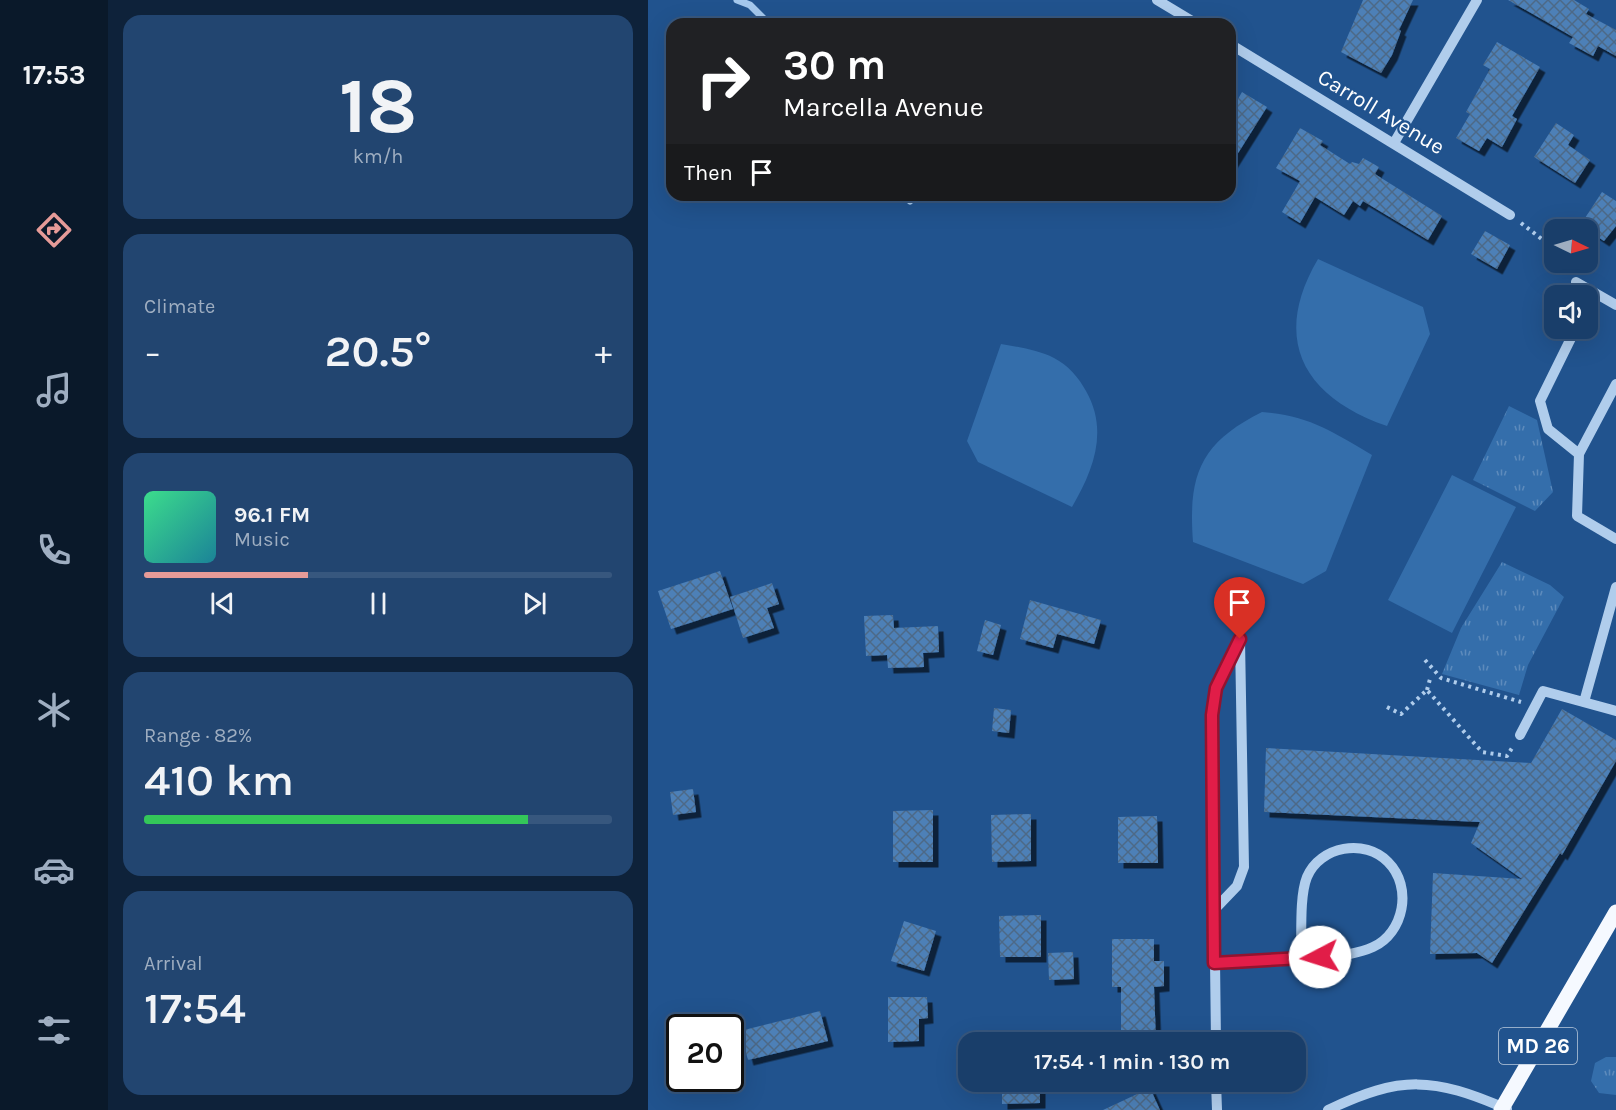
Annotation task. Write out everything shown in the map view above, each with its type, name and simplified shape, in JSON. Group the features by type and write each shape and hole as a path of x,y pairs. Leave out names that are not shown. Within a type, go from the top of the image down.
{"main road":[{"name":"MD 26","path":"1504,1109 1616,912"}],"street":[{"path":"1157,0 1187,18"},
{"path":"1394,142 1477,0"},
{"name":"Carroll Avenue","path":"1236,48 1394,142 1510,215"},
{"path":"1576,282 1581,285"},
{"path":"1598,295 1616,305"},
{"path":"1571,339 1540,401 1548,429 1579,454"},
{"path":"1616,384 1579,454 1577,516 1616,538"},
{"path":"1584,702 1616,587"},
{"path":"1214,910 1237,886 1244,867 1240,639 1216,688 1212,715 1214,963 1216,1032"},
{"path":"1520,735 1544,691 1616,711"},
{"path":"1214,963 1301,959 1357,953 1388,938 1401,915 1402,893 1398,878 1389,862 1376,854 1354,848 1338,849 1315,864 1308,876 1305,888 1301,959"},
{"path":"1328,1110 1380,1088 1416,1083 1451,1088 1504,1109"},
{"path":"1216,1092 1216,1110"}],"path":[{"path":"1510,215 1544,241"},
{"path":"1425,660 1441,678 1535,707"},
{"path":"1387,707 1401,714 1427,690 1430,679"},
{"path":"1427,690 1482,752 1507,756 1520,735"}],"green space":[{"path":"1318,259 1423,307 1430,334 1387,426 1358,414 1334,399 1316,382 1303,362 1297,339 1297,315 1304,288"},
{"path":"1001,344 1035,351 1059,361 1080,381 1093,406 1097,436 1096,451 1080,493 1072,507 978,462 967,441"},
{"path":"1509,406 1537,420 1553,492 1535,511 1473,480"},
{"path":"1262,412 1294,417 1320,426 1372,455 1326,571 1303,584 1193,542 1193,498 1202,463 1224,436"},
{"path":"1452,475 1516,507 1452,633 1388,600"},
{"path":"1502,562 1550,585 1564,597 1528,665 1519,695 1442,674 1461,628"},
{"path":"1606,1057 1616,1057 1616,1095 1599,1093 1591,1081 1595,1063"}],"building":[{"path":"1363,0 1413,0 1399,30 1401,31 1392,55 1381,73 1341,52"},
{"path":"1508,0 1574,0 1589,9 1586,14 1616,30 1616,56 1598,46 1593,56 1569,43 1573,37"},
{"path":"1497,42 1540,67 1512,116 1517,119 1502,147 1487,138 1479,151 1456,138 1470,114 1466,112 1490,69 1483,65"},
{"path":"1242,92 1267,107 1236,156 1236,102"},
{"path":"1556,123 1574,135 1568,145 1590,160 1575,183 1534,157"},
{"path":"1300,128 1323,141 1320,145 1350,164 1352,162 1359,164 1363,158 1379,167 1375,174 1442,216 1428,240 1363,201 1360,206 1353,201 1344,215 1315,197 1300,223 1282,212 1300,181 1276,168"},
{"path":"1602,192 1616,201 1616,226 1604,241 1598,237 1598,219 1585,218"},
{"path":"1485,231 1510,245 1497,269 1471,254"},
{"path":"720,571 733,609 671,629 658,591"},
{"path":"772,583 779,604 767,608 774,628 743,638 730,597"},
{"path":"1030,600 1101,620 1094,644 1057,634 1053,648 1020,639"},
{"path":"893,615 894,628 938,626 939,652 923,653 924,667 888,668 887,655 866,656 864,616"},
{"path":"985,620 1001,625 993,655 977,651"},
{"path":"994,708 1011,710 1009,733 992,731"},
{"path":"1562,709 1616,740 1616,761 1562,855 1560,853 1492,963 1477,953 1430,954 1433,873 1522,879 1471,843 1480,822 1264,812 1266,748 1531,763"},
{"path":"693,789 696,812 673,815 670,792"},
{"path":"933,810 933,862 893,862 893,811"},
{"path":"1031,814 1031,861 992,862 991,815"},
{"path":"1157,816 1158,863 1118,863 1118,817"},
{"path":"1041,915 1041,957 1000,957 999,916"},
{"path":"904,921 936,931 924,971 891,961"},
{"path":"1112,939 1154,939 1154,961 1164,961 1164,986 1154,987 1156,1032 1121,1032 1121,987 1112,987"},
{"path":"1073,952 1074,979 1049,980 1048,953"},
{"path":"888,997 927,997 928,1018 919,1019 919,1041 888,1042"},
{"path":"820,1011 828,1041 748,1060 744,1046 744,1030"},
{"path":"1002,1092 1040,1092 1040,1103 1002,1104"},
{"path":"1141,1092 1152,1092 1160,1110 1103,1110"}],"waterway":[{"path":"737,0 750,5 763,18"}],"route":[{"path":"1240,639 1227,661 1216,688 1212,715 1214,963 1320,957"}]}
